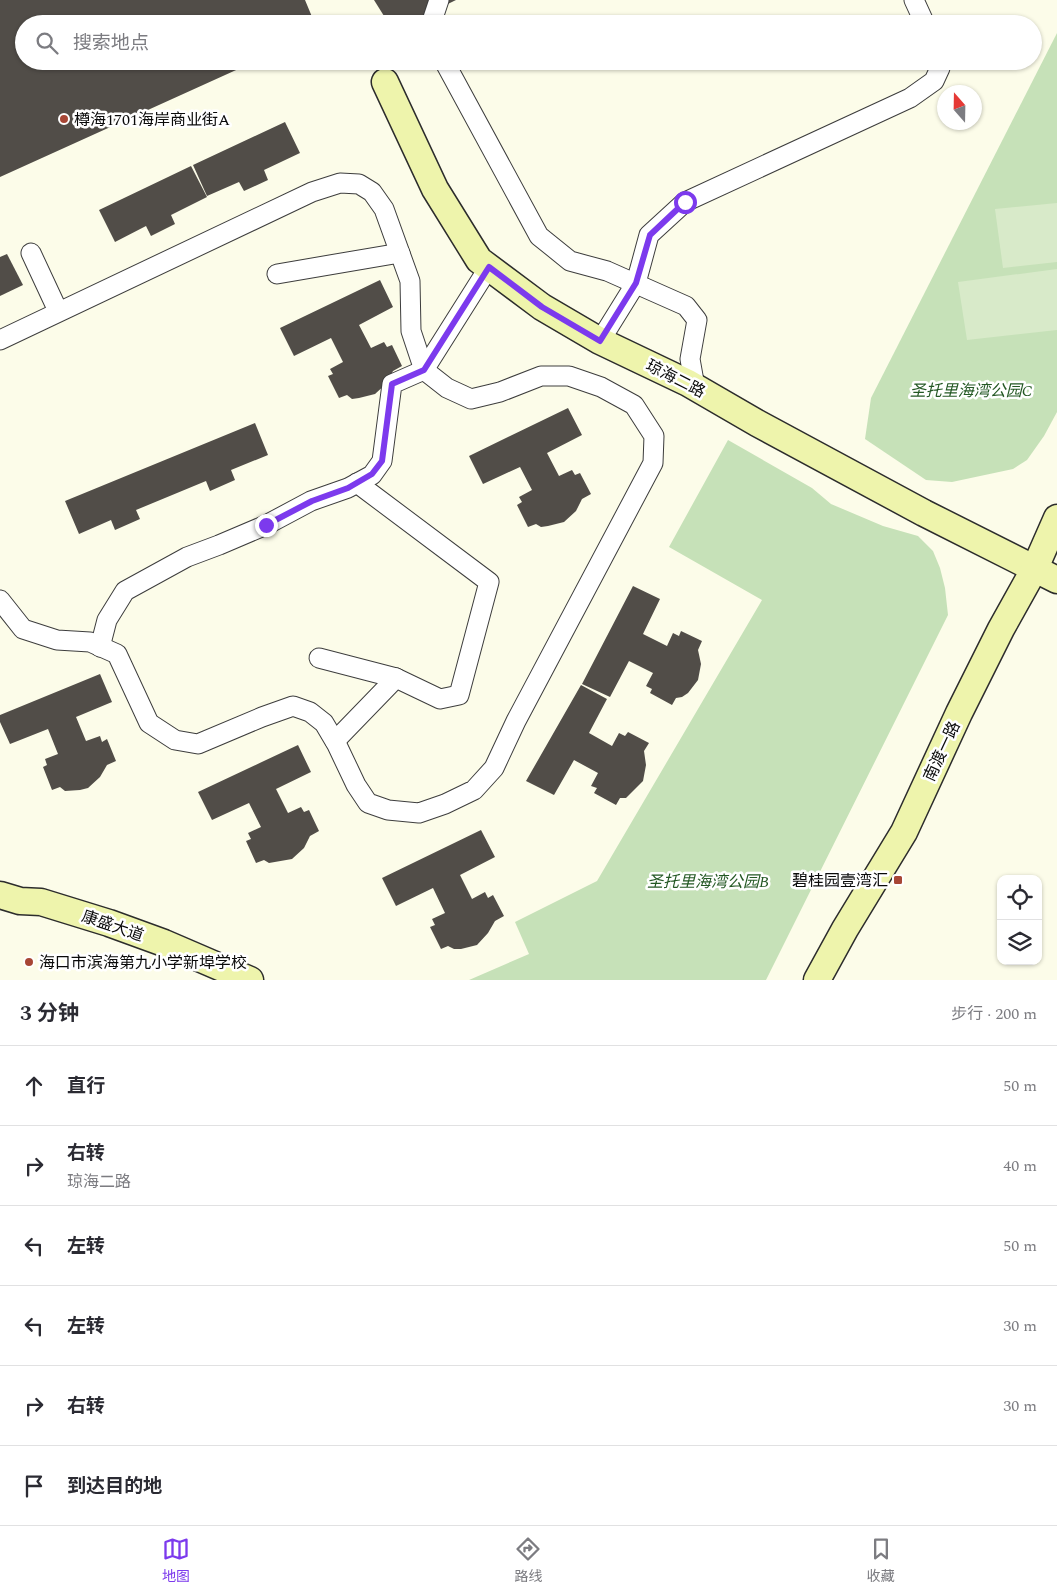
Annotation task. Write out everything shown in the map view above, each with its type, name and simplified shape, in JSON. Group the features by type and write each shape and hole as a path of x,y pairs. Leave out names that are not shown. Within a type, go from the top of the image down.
{"street":[{"path":"434,15 439,0"},
{"path":"914,0 921,15"},
{"path":"449,70 539,236 570,261 607,271 686,306 697,320 690,359 695,387"},
{"path":"600,341 636,283 650,235 685,202 910,98 934,81 939,70"},
{"name":"琼海二路","path":"385,82 435,189 480,260 542,307 600,341 695,387 924,513 1046,574"},
{"path":"0,340 312,192 340,183 360,184 372,192 384,209 410,281 411,331 424,370 447,388 470,400 500,392 541,376 569,376 601,386 634,405 654,436 653,463 516,721 494,768 474,790 445,804 418,813 388,810 368,803 356,785 335,740 324,723 310,712 293,706 198,744 175,740 149,723 117,654 90,642 57,640 23,629 0,600"},
{"path":"31,253 58,311"},
{"path":"277,274 400,253"},
{"path":"100,647 107,620 125,591 188,557 219,546 312,501 357,483 372,474 382,461 392,384 424,370 489,267"},
{"path":"319,658 396,678 440,699 460,695 489,582 357,483"},
{"name":"南渡一路","path":"817,980 845,928 904,832 959,713 1001,629 1046,574 1057,518"},
{"path":"335,740 396,678"},
{"name":"康盛大道","path":"0,895 20,901 41,902 109,923 164,943 250,980"}],"green space":[{"name":"圣托里海湾公园C","path":"1057,33 1057,412 1044,436 1027,460 1013,469 952,482 926,480 865,439 871,398 1038,70 1042,70 1042,62"},
{"path":"1057,203 1057,262 1003,268 995,209"},
{"path":"1057,269 1057,330 967,340 958,282"},
{"name":"圣托里海湾公园B","path":"728,440 812,488 831,504 883,526 918,536 933,551 940,568 945,588 948,615 766,980 469,980 529,954 515,922 597,881 762,600 669,547"}],"building":[{"name":"樽海1701海岸商业街A","path":"0,0 305,0 311,15 15,15 15,70 236,70 0,177"},
{"path":"374,0 456,0 425,15 383,15"},
{"path":"285,122 300,153 264,170 268,180 244,191 239,182 207,196 193,165"},
{"path":"191,166 207,197 171,215 175,224 151,236 146,226 115,242 99,210"},
{"path":"7,254 23,285 0,296 0,257"},
{"path":"380,280 393,307 359,325 371,348 384,342 387,347 392,345 402,366 393,371 387,383 375,394 352,399 347,395 339,398 328,376 333,374 330,369 343,362 331,338 294,356 280,328"},
{"path":"568,408 582,435 547,453 559,476 572,470 575,475 580,473 591,494 582,499 576,511 564,522 541,527 536,524 528,527 517,505 522,502 519,497 532,490 520,467 483,484 469,456"},
{"path":"255,423 268,455 231,470 235,480 210,491 206,481 136,510 140,519 115,530 111,520 79,534 65,501"},
{"path":"633,586 660,599 643,634 667,646 673,633 679,636 681,631 702,641 698,650 701,664 698,680 688,693 676,698 672,705 650,693 652,689 646,686 653,673 629,661 610,697 582,684"},
{"path":"100,674 112,702 76,717 86,741 100,736 102,742 107,739 116,761 107,765 100,777 88,788 65,791 60,787 52,790 43,767 47,765 45,759 58,754 48,729 10,744 0,722 0,715"},
{"path":"581,685 607,699 589,733 612,746 619,733 625,736 628,732 649,743 644,751 646,765 643,781 626,798 620,798 616,805 594,793 597,788 591,786 598,773 574,760 554,795 526,781"},
{"path":"298,745 311,772 276,789 288,813 301,807 304,812 309,810 319,831 310,836 304,848 292,859 269,863 264,860 256,863 246,841 251,839 248,833 261,827 249,803 212,820 198,792"},
{"path":"481,830 495,857 460,875 472,899 485,892 488,898 493,895 504,916 495,921 488,933 477,945 461,949 454,949 448,946 441,949 430,927 435,925 432,919 445,913 433,888 396,906 382,878"}],"place":[{"name":"樽海1701海岸商业街A","path":"64,119"},
{"name":"碧桂园壹湾汇","path":"898,880"},
{"name":"海口市滨海第九小学新埠学校","path":"29,962"}],"route":[{"path":"266,525 312,501 348,488 372,474 382,461 392,384 424,370 489,267 542,307 600,341 636,283 650,235 685,202"}]}
